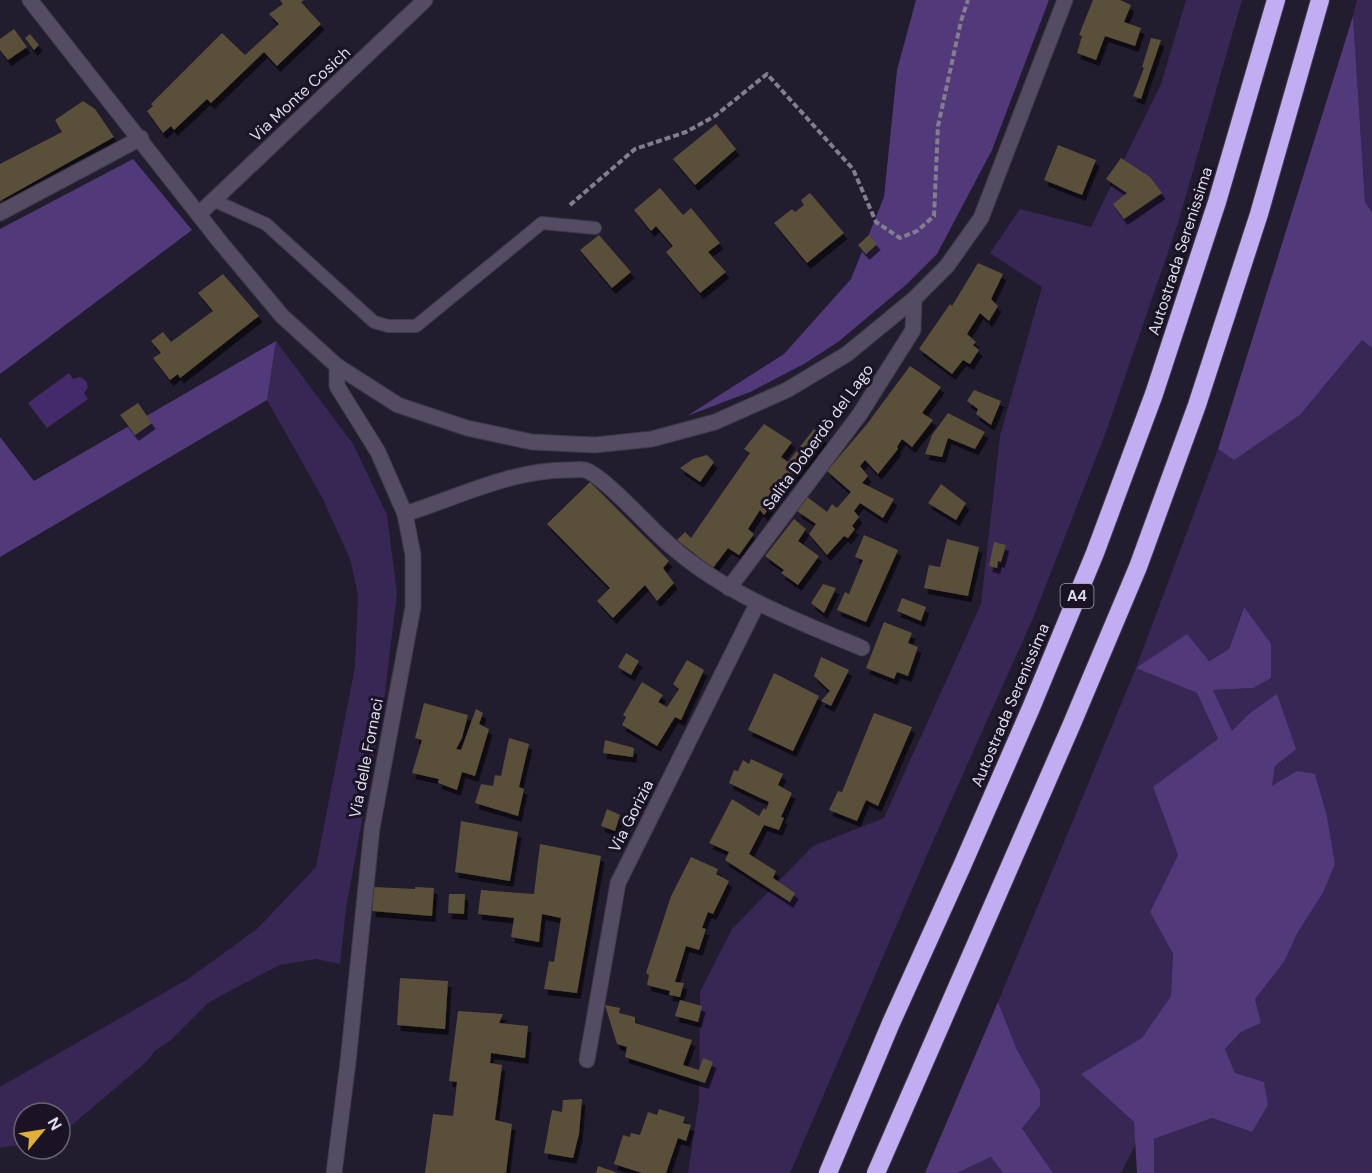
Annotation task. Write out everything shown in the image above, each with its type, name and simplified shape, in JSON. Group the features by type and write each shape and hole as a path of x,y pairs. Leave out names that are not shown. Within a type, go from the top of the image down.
{"highway":[{"name":"Autostrada Serenissima","path":"828,1173 891,1023 1026,719 1095,553 1154,394 1217,202 1275,0"},
{"path":"876,1173 1058,758 1138,567 1197,405 1245,259 1320,0"}],"street":[{"path":"30,0 282,316 337,366"},
{"name":"Via Monte Cosich","path":"199,214 425,0"},
{"name":"Salita Doberdò del Lago","path":"337,366 398,405 467,428 532,442 596,445 652,439 715,422 787,390 848,354 914,299 947,266 981,218 1065,0"},
{"path":"0,213 141,138"},
{"name":"Salita Doberdò del Lago","path":"729,588 860,414 913,330 914,299"},
{"name":"Via delle Fornaci","path":"334,1173 372,828 413,607 413,555 405,514 378,452 337,386 337,366"},
{"path":"405,514 511,477 552,470 586,470 612,489 678,554 729,588 757,604 862,648"},
{"name":"Via Gorizia","path":"587,1060 618,883 757,604"}],"lane":[{"path":"213,200 266,224 374,322 388,326 416,326 542,223 595,228"}],"path":[{"path":"542,223 562,212 635,149 686,132 715,116 767,74 853,169 876,222 900,238 917,231 934,216 938,126 961,21 968,0"}],"shaded area":[{"path":"916,0 1049,0 992,150 937,254 907,284 838,342 804,364 750,392 687,416 784,354 851,279 884,197 897,70"},
{"path":"1186,0 1242,0 1178,223 1106,432 1033,618 929,850 790,1173 688,1173 699,1100 700,992 732,929 813,846 884,818 981,604 1000,436 1042,287 990,253 1020,209 1091,227 1161,84"},
{"path":"1357,0 1372,0 1372,212 1365,202 1353,16"},
{"path":"1353,16 1365,202 1372,212 1372,348 1362,340 1300,415 1234,460 1218,449"},
{"path":"133,159 192,230 0,374 0,229"},
{"path":"1362,340 1372,348 1372,1173 1154,1173 1154,1139 1212,1118 1252,1132 1235,1073 1225,1049 1241,1032 1261,1023 1255,999 1284,962 1298,932 1323,893 1335,864 1327,816 1315,774 1272,787 1275,766 1249,714 1232,732 1213,690 1253,688 1243,608 1229,649 1208,661 1187,634 1137,668 1197,693 1218,740 1153,788 1178,855 1150,912 1173,954 1171,996 1143,1038 1081,1074 1134,1122 1136,1143 1121,1173 1053,1173 1022,1127 1040,1106 1040,1090 1017,1050 998,1002 1136,668 1218,449 1234,459 1300,415"},
{"path":"276,341 353,444 387,515 397,593 384,700 346,908 340,964 316,959 280,965 208,1003 171,1040 155,1051 145,1063 72,1125 72,1101 12,1101 12,1146 0,1148 0,1087 188,979 257,929 316,867 355,667 358,595 350,559 323,499 267,400"},
{"path":"276,341 267,400 0,557 0,437 34,481"},
{"path":"69,373 73,379 80,377 86,381 88,387 84,393 88,399 47,428 28,403"},
{"path":"1244,607 1271,644 1271,678 1253,688 1213,690 1232,731 1249,714 1277,694 1296,749 1275,766 1272,786 1297,771 1315,774 1327,816 1335,864 1323,893 1298,932 1284,962 1255,999 1261,1023 1241,1032 1225,1049 1235,1073 1264,1082 1268,1105 1252,1132 1212,1118 1154,1139 1154,1173 1137,1173 1134,1122 1081,1074 1142,1038 1171,996 1173,954 1150,912 1178,855 1153,787 1218,739 1197,693 1136,668 1187,634 1209,661 1229,649"},
{"path":"998,1002 1017,1050 1040,1090 1040,1106 1022,1128 1053,1173 1003,1173 991,1157 957,1173 925,1173"},
{"path":"991,1157 1003,1173 957,1173"}],"building":[{"path":"280,0 304,0 301,2 321,24 277,66 264,52 211,103 207,99 174,130 171,126 163,133 147,111 153,106 151,104 222,33 245,55 279,24 269,14 283,4"},
{"path":"1093,0 1120,0 1131,5 1124,22 1141,28 1135,46 1105,36 1096,60 1077,53 1082,36 1079,35"},
{"path":"14,29 27,47 8,60 0,50 0,39"},
{"path":"30,34 39,45 34,50 25,38"},
{"path":"1151,38 1161,40 1141,99 1133,96 1144,68 1142,67"},
{"path":"83,101 95,109 114,137 0,201 0,164 62,132 55,120"},
{"path":"716,124 736,149 695,185 673,159"},
{"path":"1058,145 1096,160 1082,195 1044,180"},
{"path":"1121,158 1150,177 1162,193 1124,219 1113,204 1127,193 1106,179"},
{"path":"660,188 683,215 691,208 720,243 708,252 726,272 700,293 666,252 673,246 656,226 651,231 634,210"},
{"path":"810,193 844,233 807,263 774,223 792,209 795,212 804,205 801,200"},
{"path":"599,235 631,272 612,288 580,250"},
{"path":"869,235 877,244 866,254 858,245"},
{"path":"978,263 1003,274 991,299 998,306 989,321 980,313 967,334 976,342 973,345 979,350 970,364 963,360 952,374 919,349 950,304 952,306"},
{"path":"223,274 259,316 180,378 178,374 170,380 153,358 161,353 151,341 163,332 171,342 213,311 198,293"},
{"path":"910,366 941,387 922,413 933,420 912,447 902,439 898,449 878,474 865,460 860,466 868,476 862,483 894,499 883,518 860,503 854,511 859,517 852,526 855,529 848,538 844,536 827,555 809,534 816,524 797,511 806,496 827,512 832,504 837,508 851,492 827,471 867,424"},
{"path":"974,390 1001,401 991,425 976,414 978,409 967,401"},
{"path":"138,403 152,423 135,435 120,415"},
{"path":"948,413 985,432 975,449 948,438 942,457 925,454 932,435"},
{"path":"764,424 792,442 781,457 788,462 814,429 825,439 764,515 760,510 748,529 754,534 739,555 728,548 713,568 677,540 685,532 691,538 750,453 744,449"},
{"path":"707,455 714,462 700,482 680,468 693,459"},
{"path":"590,482 669,561 663,568 674,583 657,601 645,585 613,618 597,601 610,588 547,524"},
{"path":"941,484 966,503 956,520 928,503"},
{"path":"794,519 806,529 798,541 819,556 798,585 781,573 784,570 765,556"},
{"path":"864,535 898,550 866,622 837,610 845,592 849,594 863,560 855,557"},
{"path":"947,539 979,547 968,596 924,588 929,565 940,567"},
{"path":"994,542 1006,545 997,568 989,566"},
{"path":"823,584 836,588 824,613 811,603"},
{"path":"902,598 926,607 921,621 897,611"},
{"path":"884,622 912,633 908,643 918,647 908,676 897,672 894,679 866,668"},
{"path":"626,653 639,661 631,675 618,667"},
{"path":"821,657 849,670 831,706 821,701 830,691 814,676"},
{"path":"687,660 704,670 681,720 675,717 657,746 622,725 626,717 623,715 642,682 663,695 658,702 667,707 679,689 673,684"},
{"path":"774,673 819,696 793,751 748,730"},
{"path":"424,703 468,715 462,738 456,749 461,750 476,709 483,713 479,724 489,729 475,776 462,772 457,790 438,783 439,779 412,773 422,740 415,738"},
{"path":"874,713 912,727 878,806 866,800 857,821 829,810 838,791 842,792"},
{"path":"509,738 529,744 519,787 524,789 518,816 475,803 481,784 493,786 495,775 501,776"},
{"path":"605,740 634,748 633,757 603,753"},
{"path":"751,759 783,774 778,785 792,793 781,817 784,818 779,830 764,825 749,854 776,871 773,878 795,893 790,902 725,860 729,852 709,843 732,799 759,816 764,808 766,810 769,802 729,783 734,770 738,771 743,760 749,764"},
{"path":"607,809 620,815 615,831 601,826"},
{"path":"461,821 518,832 510,881 455,872"},
{"path":"540,844 601,856 577,993 544,989 549,961 554,962 561,918 542,914 539,942 511,937 514,918 478,914 481,890 534,894"},
{"path":"691,857 718,869 716,874 729,881 713,914 708,912 702,928 706,929 699,950 686,946 675,982 684,983 680,997 669,995 670,991 647,985 649,975 646,973 671,896"},
{"path":"374,887 434,888 432,916 372,911"},
{"path":"449,894 465,894 464,914 448,913"},
{"path":"400,978 448,981 445,1029 397,1025"},
{"path":"680,1000 702,1006 698,1022 675,1016"},
{"path":"605,1005 620,1008 619,1013 635,1017 635,1023 692,1040 683,1065 699,1070 703,1058 713,1062 705,1083 625,1057 627,1047 617,1044"},
{"path":"458,1011 503,1014 499,1023 528,1026 525,1058 491,1053 490,1063 502,1065 495,1120 512,1124 506,1173 425,1173 433,1114 453,1116 457,1082 449,1081"},
{"path":"582,1099 579,1134 573,1158 544,1153 552,1110 562,1112 563,1100"},
{"path":"659,1109 685,1117 683,1123 691,1125 686,1141 678,1138 666,1173 642,1173 614,1164 623,1135 630,1137 631,1133 640,1135 648,1112 657,1115"},
{"path":"598,1166 618,1173 596,1173"}]}
